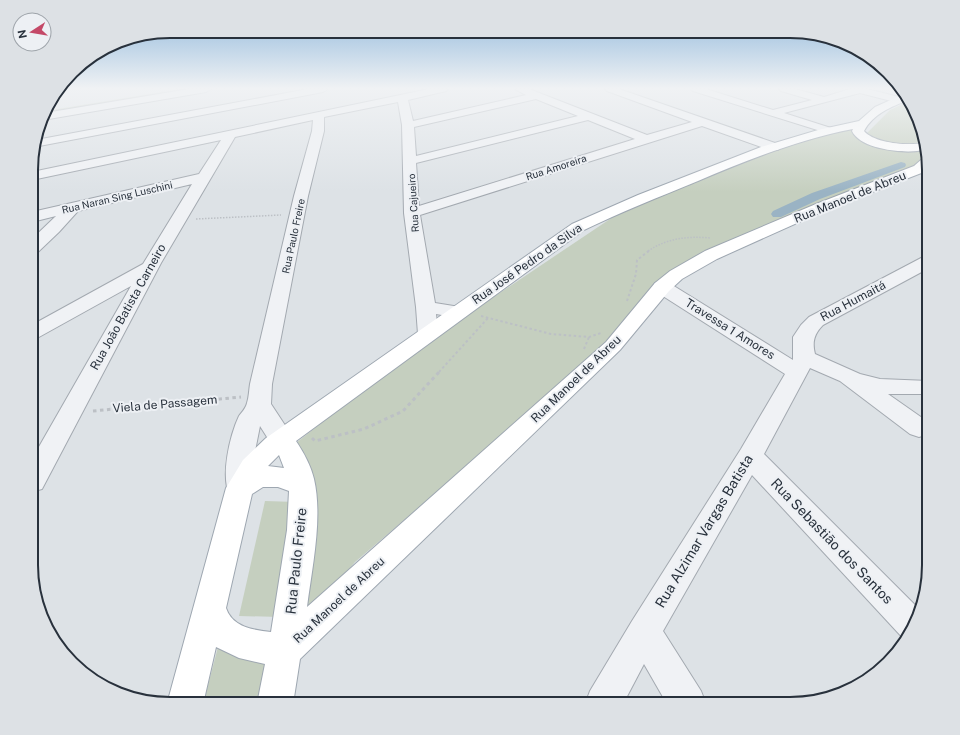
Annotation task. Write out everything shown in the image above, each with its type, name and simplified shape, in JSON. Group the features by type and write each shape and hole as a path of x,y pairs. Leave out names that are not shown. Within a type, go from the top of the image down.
{"main road":[{"name":"Rua José Pedro da Silva","path":"240,488 245,476 257,460 290,432 578,227 630,202 774,147 827,130 861,124"},
{"path":"861,124 858,131 860,135 866,139 897,147 920,147"},
{"name":"Rua Manoel de Abreu","path":"286,650 613,346 662,287 676,275 697,263 834,201 922,167"},
{"name":"Rua Paulo Freire","path":"276,697 286,650 303,518 302,485 292,455 290,432"},
{"path":"240,488 253,480 271,475 290,479 302,485"},
{"name":"Rua Paulo Freire","path":"187,697 240,488"},
{"path":"209,606 216,625 226,635 251,645 286,650"}],"street":[{"path":"38,166 46,154 176,123"},
{"path":"46,154 230,135 285,123"},
{"name":"Rua Paulo Freire","path":"240,488 240,461 245,436 251,417 260,400 261,384 297,214 318,131 319,123"},
{"path":"408,125 416,123"},
{"path":"410,161 562,123"},
{"path":"604,123 645,139"},
{"name":"Rua Amoreira","path":"412,213 698,123"},
{"path":"706,123 774,147"},
{"path":"805,123 827,130"},
{"name":"Rua Cajueiro","path":"408,125 412,213 426,307 428,334"},
{"name":"Rua João Batista Carneiro","path":"38,471 149,268 203,177 230,135"},
{"name":"Rua Naran Sing Luschini","path":"38,216 203,177"},
{"path":"38,243 53,230 72,208"},
{"name":"Rua Humaitá","path":"801,365 801,346 803,337 816,321 922,265"},
{"path":"38,330 149,268"},
{"name":"Travessa 1 Amores","path":"662,287 801,365 848,376"},
{"path":"426,307 461,310"},
{"name":"Rua Alzimar Vargas Batista","path":"607,697 644,632 750,456 801,365"},
{"path":"848,376 880,386 922,387"},
{"path":"848,376 922,431"},
{"path":"922,392 916,398 913,405 914,416 922,429"},
{"name":"Rua Paulo Freire","path":"260,400 290,432"},
{"path":"38,449 58,436"},
{"name":"Rua Sebastião dos Santos","path":"750,456 909,621"},
{"path":"644,632 684,697"}],"path":[{"path":"177,220 297,214"},
{"path":"626,307 636,274 637,260 656,246 677,237 743,242"},
{"path":"461,310 551,334 588,337 603,333"},
{"path":"290,432 315,441 364,429 403,411 488,318"},
{"name":"Viela de Passagem","path":"70,413 260,400"}],"green space":[{"path":"877,123 914,123 919,143 886,144 866,134"},
{"path":"853,128 857,135 920,150 922,158 920,163 693,258 669,273 590,361 355,562 295,632 296,443 361,391 443,331 616,215 780,147"},
{"path":"265,501 296,502 280,617 239,616"},
{"path":"218,647 272,655 264,697 205,697"}],"waterway":[{"path":"777,214 816,196 901,165"}]}
